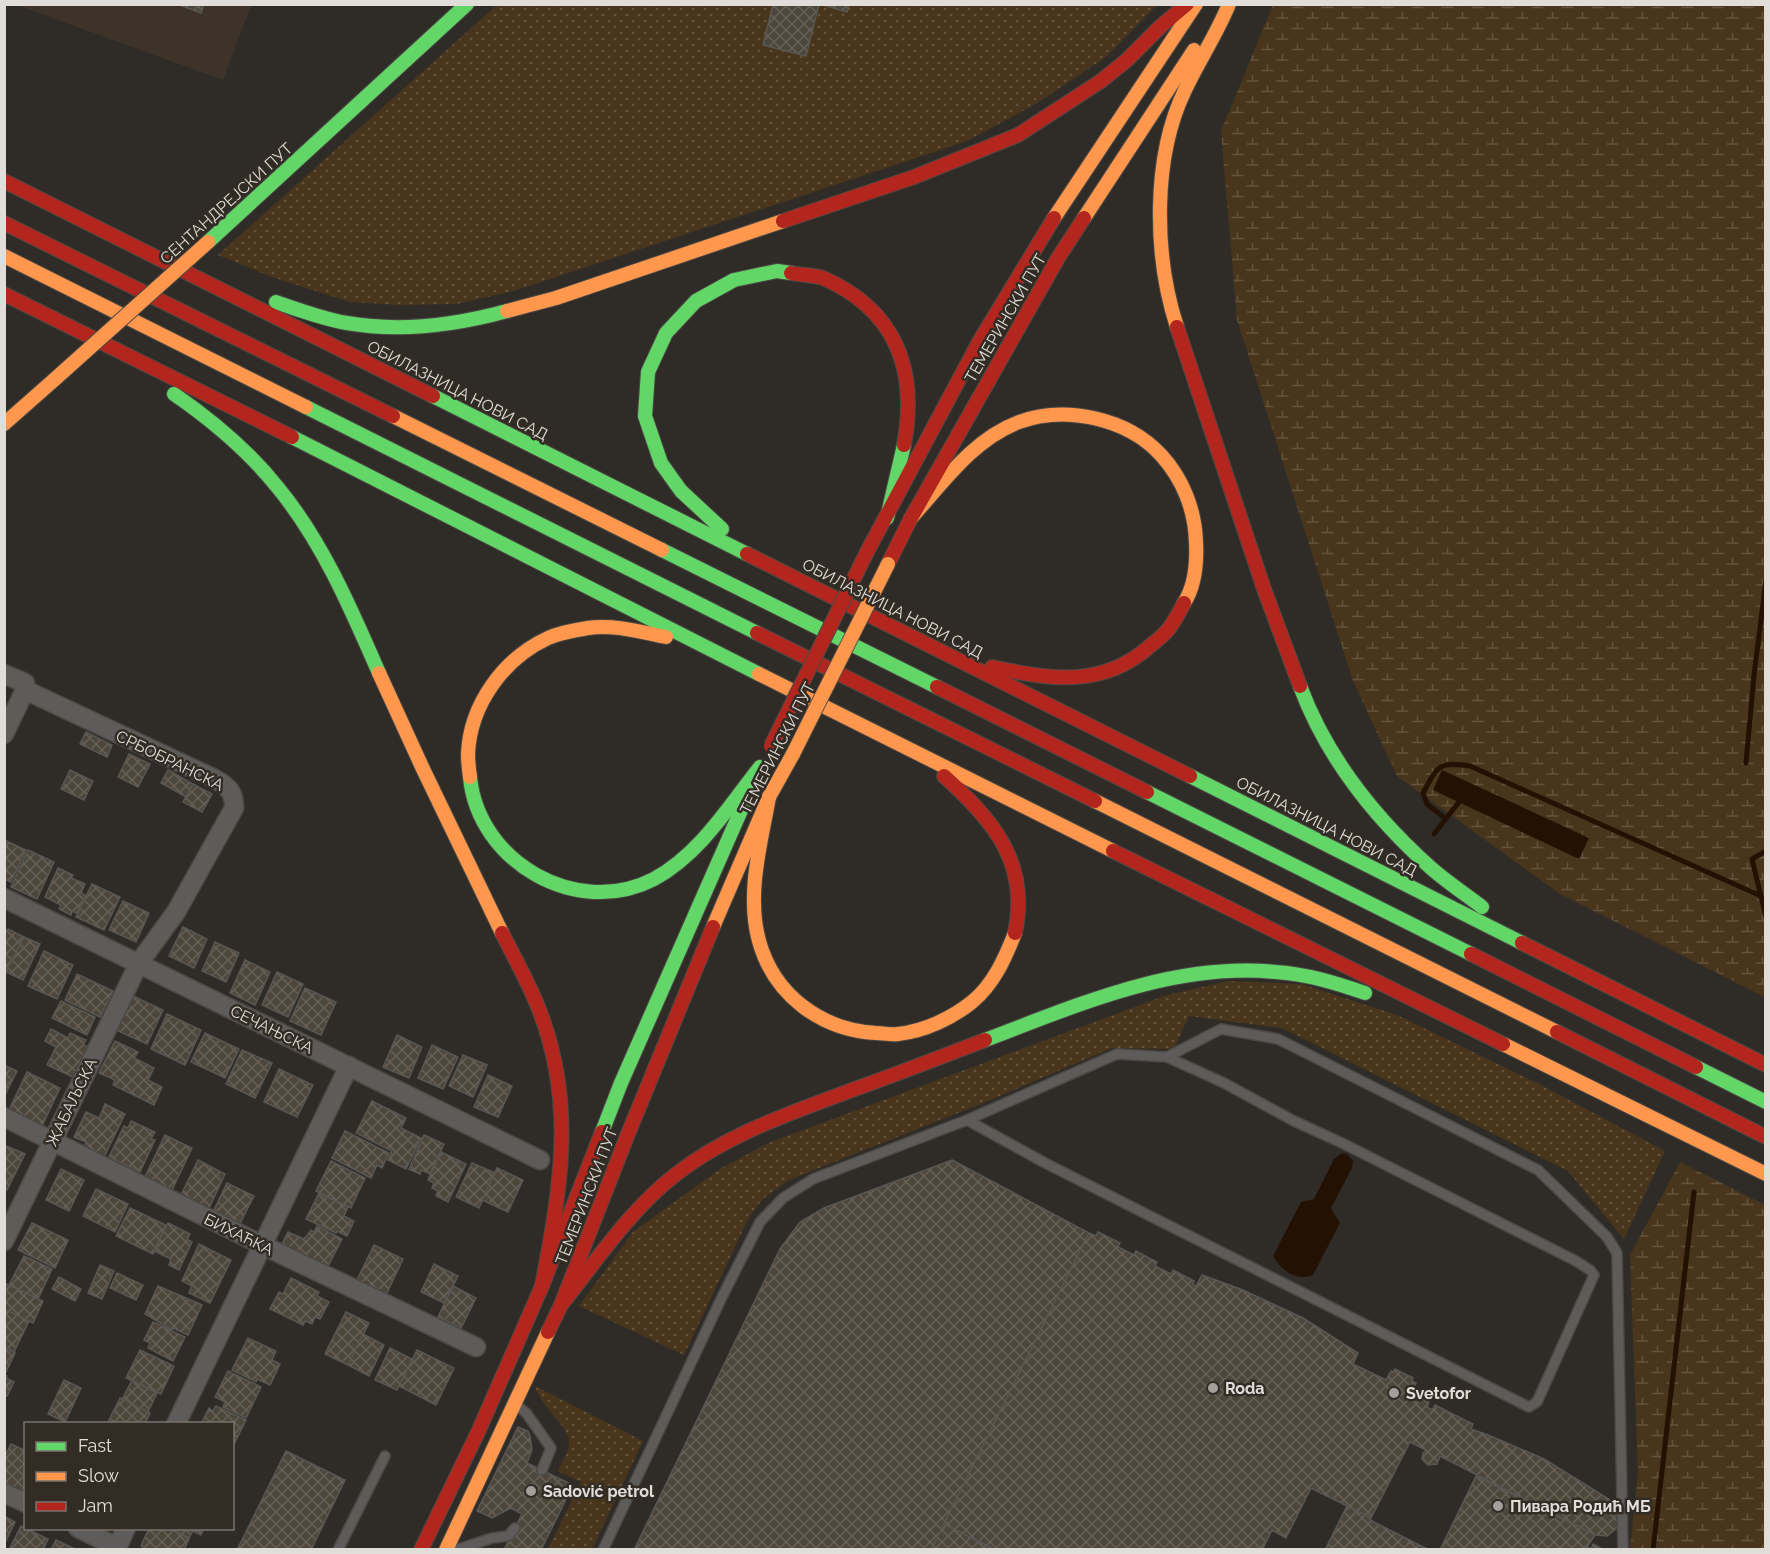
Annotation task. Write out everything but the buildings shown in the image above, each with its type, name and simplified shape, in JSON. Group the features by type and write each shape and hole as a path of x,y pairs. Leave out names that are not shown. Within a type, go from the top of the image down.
{"main road":[{"name":"СЕНТАНДРЕЈСКИ ПУТ","path":"4,424 208,242 467,4"},
{"path":"201,280 237,285 322,317 375,327 448,324 475,321 505,313 914,177 1018,135 1073,101 1127,60 1187,4"},
{"name":"ТЕМЕРИНСКИ ПУТ","path":"421,1550 478,1430 542,1286 621,1083 760,767 867,552 945,405 1031,254 1196,4"},
{"name":"ТЕМЕРИНСКИ ПУТ","path":"446,1550 561,1305 653,1071 769,797 793,754 911,518 1058,258 1224,4"},
{"path":"1229,4 1220,27 1185,90 1173,120 1164,157 1159,235 1173,314 1264,589 1303,694 1333,753 1361,794 1394,833 1432,869 1531,946"},
{"name":"ОБИЛАЗНИЦА НОВИ САД","path":"4,181 1766,1065"},
{"path":"4,223 951,693 1766,1102"},
{"path":"4,256 1766,1137"},
{"path":"758,558 694,505 669,476 654,447 646,406 650,370 666,333 681,314 703,295 738,278 764,272 789,272 827,280 848,291 867,305 890,333 901,356 908,383 909,399 902,453 887,518"},
{"path":"4,294 1450,1019 1766,1174"},
{"path":"112,347 151,379 199,411 233,440 290,502 313,537 340,585 412,747 540,1013 559,1088 564,1147 562,1177 542,1286"},
{"path":"911,518 966,459 996,433 1022,421 1067,414 1099,418 1143,439 1176,473 1190,501 1198,541 1196,572 1191,589 1178,619 1145,653 1118,668 1100,674 1067,678 961,661"},
{"path":"700,644 641,632 591,628 555,636 521,654 504,668 490,685 474,717 468,747 468,768 478,812 501,849 530,873 556,886 568,889 584,892 612,892 645,883 665,872 684,857 706,835 760,767"},
{"path":"769,797 755,882 754,912 760,945 772,972 792,998 833,1025 878,1035 918,1031 942,1023 957,1014 972,1004 991,983 1012,942 1018,908 1017,882 1004,842 978,808 922,755"},
{"path":"561,1305 638,1210 675,1175 695,1160 767,1125 942,1056 1129,988 1201,972 1269,970 1297,973 1350,987 1381,999 1450,1019"}],"street":[{"name":"СРБОБРАНСКА","path":"4,674 25,683 25,690 215,779 228,786 234,795 234,808 176,912 139,963"},
{"path":"4,734 25,690"},
{"name":"СЕЧАЊСКА","path":"4,898 540,1160"},
{"name":"ЖАБАЉСКА","path":"4,1241 139,963"},
{"path":"177,1422 349,1066"},
{"name":"БИХАЋКА","path":"4,1117 262,1245 476,1347"},
{"path":"4,1493 24,1502"},
{"path":"82,1530 116,1548 125,1530"}],"lane":[{"path":"1167,1057 1221,1029 1278,1039 1538,1170 1607,1238 1617,1253 1623,1550"},
{"path":"603,1550 743,1252 760,1221 783,1198 813,1179 967,1120 1117,1054 1167,1057 1187,1064 1576,1261 1594,1275 1537,1402 1528,1407 1045,1163 967,1120"},
{"path":"516,1404 527,1414 551,1448 542,1470"},
{"path":"338,1550 385,1456"},
{"path":"456,1550 492,1538 508,1536 515,1528"}],"shaded area":[{"path":"17,5 251,5 223,80"},
{"path":"1442,770 1589,838 1579,859 1433,790"},
{"path":"1342,1153 1347,1154 1353,1161 1352,1168 1331,1208 1340,1223 1313,1275 1295,1276 1280,1266 1273,1256 1301,1202 1314,1199 1334,1159"}],"green space":[{"path":"497,5 1157,5 1106,57 1039,102 967,141 517,290 457,304 400,305 350,302 272,277 218,255"},
{"path":"1273,5 1765,5 1765,997 1560,894 1397,776 1353,681 1237,320 1221,131"},
{"path":"1229,981 1301,984 1397,1015 1537,1083 1665,1151 1624,1239 1568,1171 1282,1028 1189,1016 1174,1049 1112,1048 988,1101 789,1180 763,1199 749,1217 684,1355 579,1306 633,1232 720,1169 768,1143 1167,995"},
{"path":"1680,1162 1765,1205 1765,1549 1630,1549 1638,1472 1630,1255"},
{"path":"535,1386 643,1441 592,1549 548,1549 581,1482 558,1471 567,1451 569,1439 542,1401"}],"waterway":[{"path":"1746,763 1766,580"},
{"path":"1446,819 1427,804 1423,793 1436,771 1445,765 1470,766 1761,896"},
{"path":"1434,834 1459,802"},
{"path":"1766,851 1752,859 1766,917"},
{"path":"1653,1550 1694,1192"}],"traffic: fast":[{"path":"208,242 467,4"},
{"path":"722,529 681,491 661,463 645,416 648,372 666,333 696,301 734,280 777,271 791,273"},
{"path":"276,302 338,321 387,327 427,326 507,311"},
{"path":"174,394 243,449 295,510 335,577 379,673"},
{"path":"433,396 747,554"},
{"path":"306,407 757,633"},
{"path":"292,437 759,674"},
{"path":"887,518 904,445"},
{"path":"662,550 937,687"},
{"path":"1300,686 1311,712 1338,761 1372,807 1410,849 1482,907"},
{"path":"470,777 477,807 491,834 511,857 536,875 564,887 594,892 624,890 654,879 670,869 700,843 760,767"},
{"path":"1190,776 1522,943"},
{"path":"602,1132 621,1083 750,790"},
{"path":"1147,792 1471,954"},
{"path":"985,1040 1091,1000 1127,989 1201,973 1238,971 1288,973 1365,993"},
{"path":"1696,1067 1766,1102"}],"traffic: slow":[{"path":"1054,218 1196,4"},
{"path":"1177,327 1164,270 1160,207 1162,176 1174,117 1185,90 1229,4"},
{"path":"1084,218 1194,50"},
{"path":"507,311 556,298 783,221"},
{"path":"55,379 208,242"},
{"path":"4,256 306,407"},
{"path":"4,424 55,379"},
{"path":"911,518 959,464 987,439 1002,430 1037,417 1075,415 1094,418 1131,432 1147,442 1176,474 1190,507 1196,542 1193,582 1184,603"},
{"path":"393,416 662,550"},
{"path":"793,754 888,564"},
{"path":"470,777 468,754 470,736 482,701 503,671 532,647 557,635 598,627 627,629 666,637"},
{"path":"379,673 502,933"},
{"path":"759,674 1113,851"},
{"path":"713,927 769,797 793,754"},
{"path":"769,797 754,887 755,923 759,941 776,978 802,1006 819,1017 856,1030 893,1034 918,1030 938,1023 964,1008 987,987 1003,961 1015,933"},
{"path":"1095,801 1557,1032"},
{"path":"1503,1044 1766,1174"},
{"path":"446,1550 548,1332"}],"traffic: jam":[{"path":"783,221 914,177 1018,135 1101,81 1187,4"},
{"path":"4,181 433,396"},
{"path":"867,552 979,342 1054,218"},
{"path":"888,564 911,518 1058,258 1084,218"},
{"path":"4,223 393,416"},
{"path":"791,273 823,278 848,291 868,307 884,325 896,345 904,368 908,392 908,418 904,445"},
{"path":"4,294 292,437"},
{"path":"1177,327 1264,589 1300,686"},
{"path":"771,746 867,552"},
{"path":"747,554 1190,776"},
{"path":"992,667 1054,677 1094,675 1113,669 1132,660 1163,635 1184,603"},
{"path":"757,633 1095,801"},
{"path":"937,687 1147,792"},
{"path":"944,776 978,809 1004,845 1017,885 1018,908 1015,933"},
{"path":"1113,851 1503,1044"},
{"path":"548,1332 561,1305 713,927"},
{"path":"502,933 540,1012 551,1047 558,1081 561,1115 559,1182 542,1286"},
{"path":"1522,943 1766,1065"},
{"path":"1471,954 1696,1067"},
{"path":"1557,1032 1766,1137"},
{"path":"561,1305 643,1204 675,1175 695,1161 738,1136 783,1116 985,1040"},
{"path":"421,1550 479,1430 542,1286 602,1132"}],"place":[{"name":"Roda","path":"1213,1388"},
{"name":"Svetofor","path":"1394,1393"},
{"name":"Sadović petrol","path":"531,1491"},
{"name":"Пивара Родић МБ","path":"1498,1506"}]}
